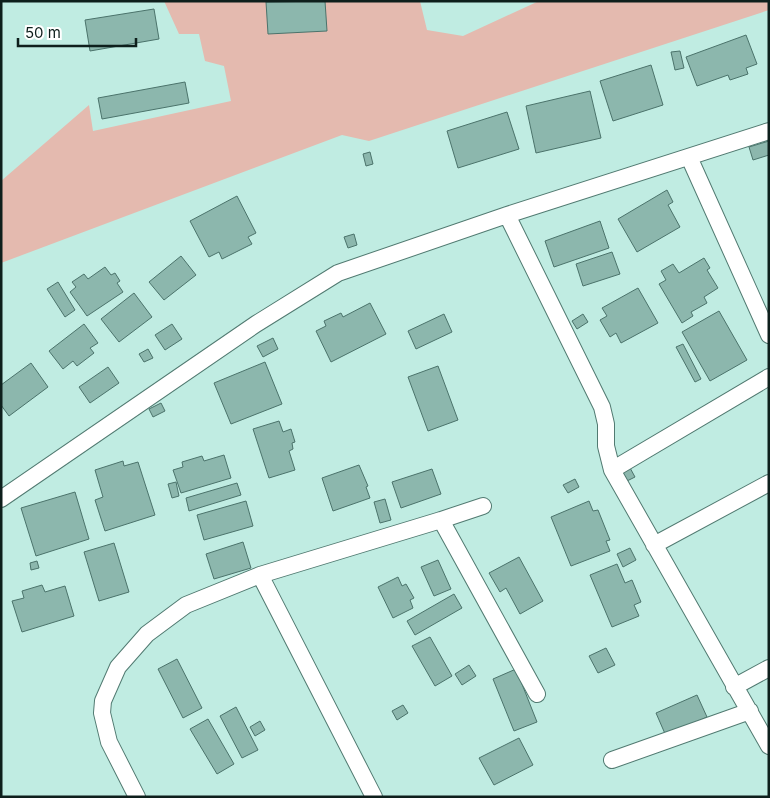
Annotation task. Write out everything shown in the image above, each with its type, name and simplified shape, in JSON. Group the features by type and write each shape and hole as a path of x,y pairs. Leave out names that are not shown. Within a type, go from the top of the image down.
{"street":[{"path":"1,499 256,324 338,273 507,215 769,131"},
{"path":"689,157 769,334"},
{"path":"507,215 602,407 606,424 606,446 612,470 769,746"},
{"path":"612,470 769,377"},
{"path":"654,545 769,484"},
{"path":"137,797 109,742 102,713 103,701 118,667 147,634 186,605 260,574 483,506"},
{"path":"440,520 537,694"},
{"path":"260,574 374,797"},
{"path":"734,687 769,668"},
{"path":"612,760 750,711"}],"shaded area":[{"path":"164,1 420,1 427,30 463,36 539,1 769,1 769,10 369,141 342,135 1,263 1,181 89,105 93,131 231,101 224,66 205,61 199,34 179,34"}],"building":[{"path":"325,1 327,31 268,34 266,2"},
{"path":"154,9 159,39 90,51 85,20"},
{"path":"746,35 757,64 746,68 748,74 730,80 728,75 697,86 686,57"},
{"path":"680,51 684,68 675,70 671,52"},
{"path":"651,65 663,105 613,121 600,81"},
{"path":"185,82 189,103 102,119 98,98"},
{"path":"590,91 601,138 536,153 526,106"},
{"path":"507,112 519,149 458,168 447,131"},
{"path":"769,141 769,155 753,160 749,147"},
{"path":"370,152 373,164 366,166 363,154"},
{"path":"667,190 673,202 668,205 680,227 637,252 618,219"},
{"path":"237,196 256,233 248,237 252,244 222,259 219,252 209,257 190,221"},
{"path":"600,221 609,248 554,267 545,241"},
{"path":"354,234 357,245 348,248 344,237"},
{"path":"612,252 620,274 583,286 576,264"},
{"path":"181,256 196,275 164,300 149,282"},
{"path":"704,258 710,268 707,270 718,288 704,297 707,303 691,312 693,316 682,323 659,284 666,280 661,271 673,264 679,273"},
{"path":"105,267 111,275 115,273 120,281 117,283 123,292 87,316 70,292 76,287 72,282 84,274 88,279"},
{"path":"58,282 75,310 65,317 47,289"},
{"path":"638,288 658,323 621,343 616,333 610,337 600,320 607,316 602,308"},
{"path":"134,293 152,317 119,342 101,319"},
{"path":"370,303 386,334 331,362 316,331 326,326 324,321 341,313 343,317"},
{"path":"719,311 747,360 710,381 682,332"},
{"path":"444,314 452,332 416,349 408,331"},
{"path":"583,314 588,322 577,329 572,321"},
{"path":"84,324 98,343 90,348 94,353 77,366 73,361 63,369 49,351"},
{"path":"172,324 182,339 165,350 155,335"},
{"path":"273,338 278,349 263,357 257,346"},
{"path":"683,344 701,379 695,382 676,347"},
{"path":"148,349 153,358 144,362 139,354"},
{"path":"265,362 282,404 231,424 214,383"},
{"path":"31,363 48,387 9,416 1,405 1,385"},
{"path":"438,366 458,420 428,431 408,377"},
{"path":"108,367 119,383 90,403 79,387"},
{"path":"161,403 165,411 153,417 149,409"},
{"path":"279,421 283,432 291,429 295,442 292,443 293,449 289,451 295,470 269,478 253,429"},
{"path":"224,455 231,478 181,493 173,470 183,467 182,462 202,456 204,461"},
{"path":"123,461 124,466 138,462 155,515 105,531 95,500 103,497 95,470"},
{"path":"359,465 368,486 366,487 370,498 333,511 322,478"},
{"path":"629,466 635,477 627,481 621,471"},
{"path":"432,469 441,494 401,508 392,482"},
{"path":"575,479 579,487 568,493 563,485"},
{"path":"176,482 179,496 172,498 168,484"},
{"path":"237,483 241,495 189,511 186,498"},
{"path":"75,492 89,539 36,556 21,508"},
{"path":"385,499 391,520 380,523 374,502"},
{"path":"246,501 253,526 204,540 197,515"},
{"path":"589,501 593,511 598,510 610,540 606,541 610,551 571,566 551,517"},
{"path":"243,542 251,568 214,579 206,554"},
{"path":"114,543 129,592 99,601 84,552"},
{"path":"630,548 636,560 623,567 617,554"},
{"path":"519,557 543,601 520,614 506,588 500,592 489,573"},
{"path":"438,560 451,589 434,596 421,567"},
{"path":"37,561 39,568 31,570 30,563"},
{"path":"617,564 625,583 632,580 641,602 634,605 639,616 612,627 590,575"},
{"path":"398,577 402,586 406,584 414,598 410,600 413,608 393,618 378,587"},
{"path":"42,585 45,592 65,586 74,616 22,632 12,601 24,598 22,591"},
{"path":"454,594 462,608 415,635 407,621"},
{"path":"430,637 452,676 435,686 412,646"},
{"path":"606,648 615,665 598,673 589,656"},
{"path":"177,659 202,708 183,718 158,669"},
{"path":"469,665 476,676 462,685 455,674"},
{"path":"516,669 537,722 514,731 493,679"},
{"path":"697,695 707,717 666,736 656,713"},
{"path":"403,705 408,713 397,720 392,711"},
{"path":"236,707 258,750 242,758 220,716"},
{"path":"208,719 234,764 217,774 190,729"},
{"path":"260,721 265,730 255,736 250,727"},
{"path":"519,738 533,765 494,785 479,758"}]}
